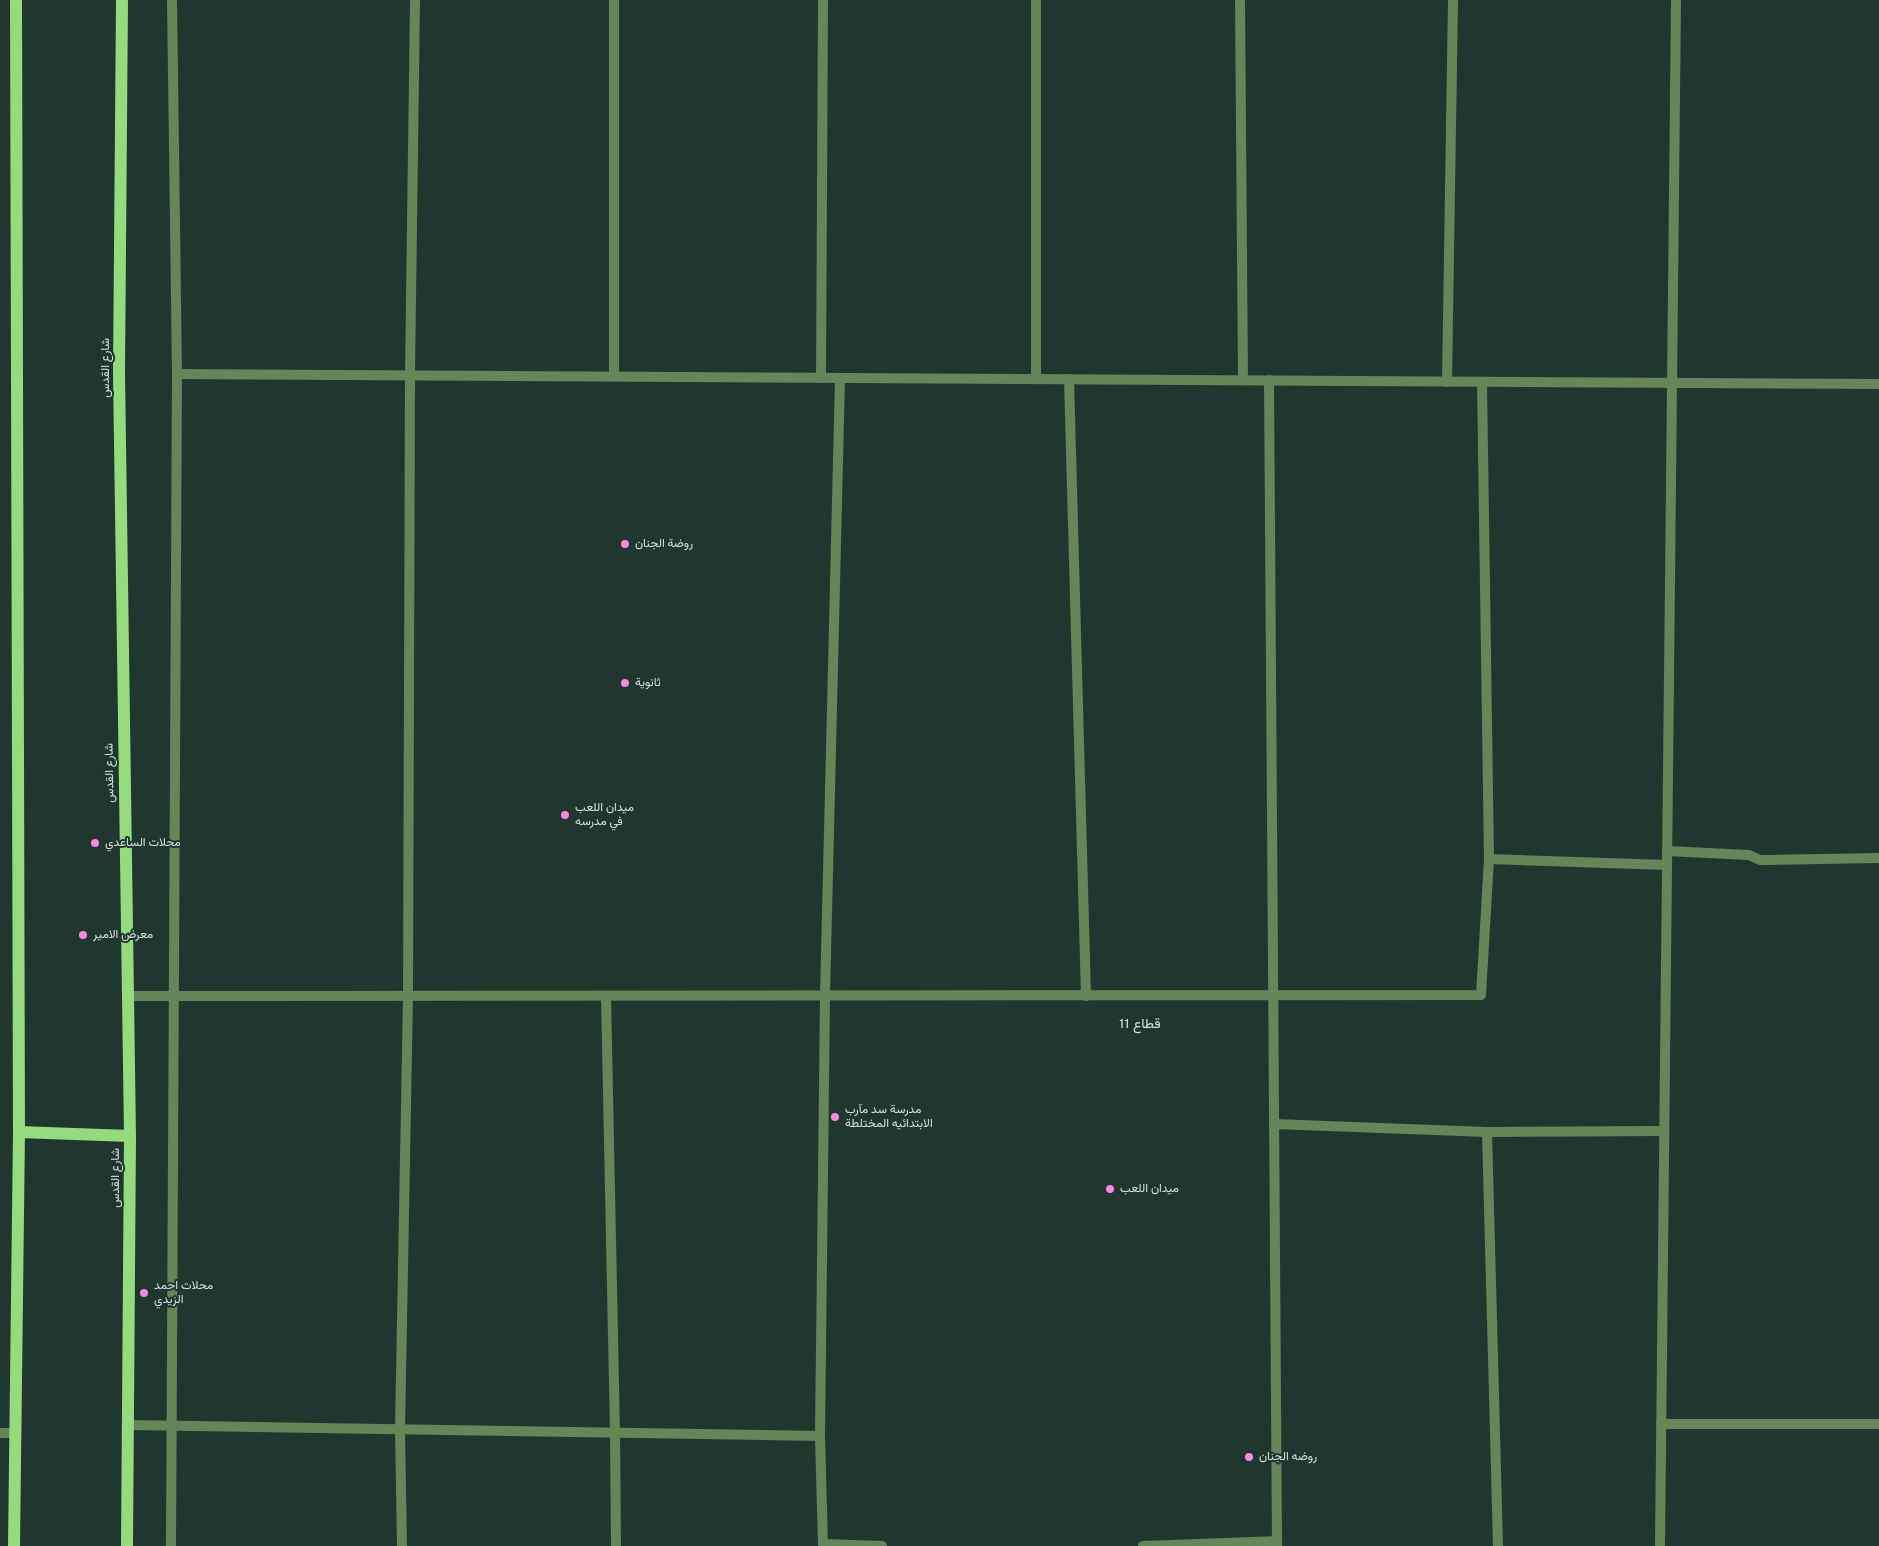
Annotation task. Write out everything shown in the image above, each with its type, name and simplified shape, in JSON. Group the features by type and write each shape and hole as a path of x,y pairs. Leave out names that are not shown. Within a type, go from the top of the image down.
{"main road":[{"path":"14,1546 19,1132 16,0"},
{"name":"شارع القدس","path":"122,0 119,373 130,1136 127,1546"},
{"path":"19,1132 130,1136"}],"street":[{"path":"171,1546 177,374 172,0"},
{"path":"402,1546 400,1430 408,996 410,375 415,0"},
{"path":"614,0 614,376"},
{"path":"821,378 823,0"},
{"path":"1036,0 1036,379"},
{"path":"1240,0 1243,380"},
{"path":"1447,382 1453,0"},
{"path":"1660,1546 1676,0"},
{"path":"177,374 1879,384"},
{"path":"840,378 825,996 820,1436 823,1545 882,1546"},
{"path":"1069,379 1086,996"},
{"path":"1143,1546 1277,1544 1269,380"},
{"path":"127,996 1481,995 1489,859 1482,382"},
{"path":"1668,851 1749,855 1760,860 1879,858"},
{"path":"1489,859 1668,865"},
{"path":"606,996 616,1546"},
{"path":"1274,1124 1488,1132 1664,1131"},
{"path":"1488,1132 1498,1546"},
{"path":"1661,1424 1879,1424"},
{"path":"129,1425 820,1436"},
{"path":"0,1433 15,1433"}],"place":[{"name":"روضة الجنان","path":"625,544"},
{"name":"ثانوية","path":"625,683"},
{"name":"ميدان اللعب في مدرسه","path":"565,815"},
{"name":"محلات الساعدي","path":"95,843"},
{"name":"معرض الامير","path":"83,935"},
{"name":"مدرسة سد مآرب الابتدائيه المختلطة","path":"835,1117"},
{"name":"ميدان اللعب","path":"1110,1189"},
{"name":"محلات احمد الزيدي","path":"144,1293"},
{"name":"روضه الجنان","path":"1249,1457"}],"district":[{"name":"قطاع 11","path":"1140,1024"}]}
